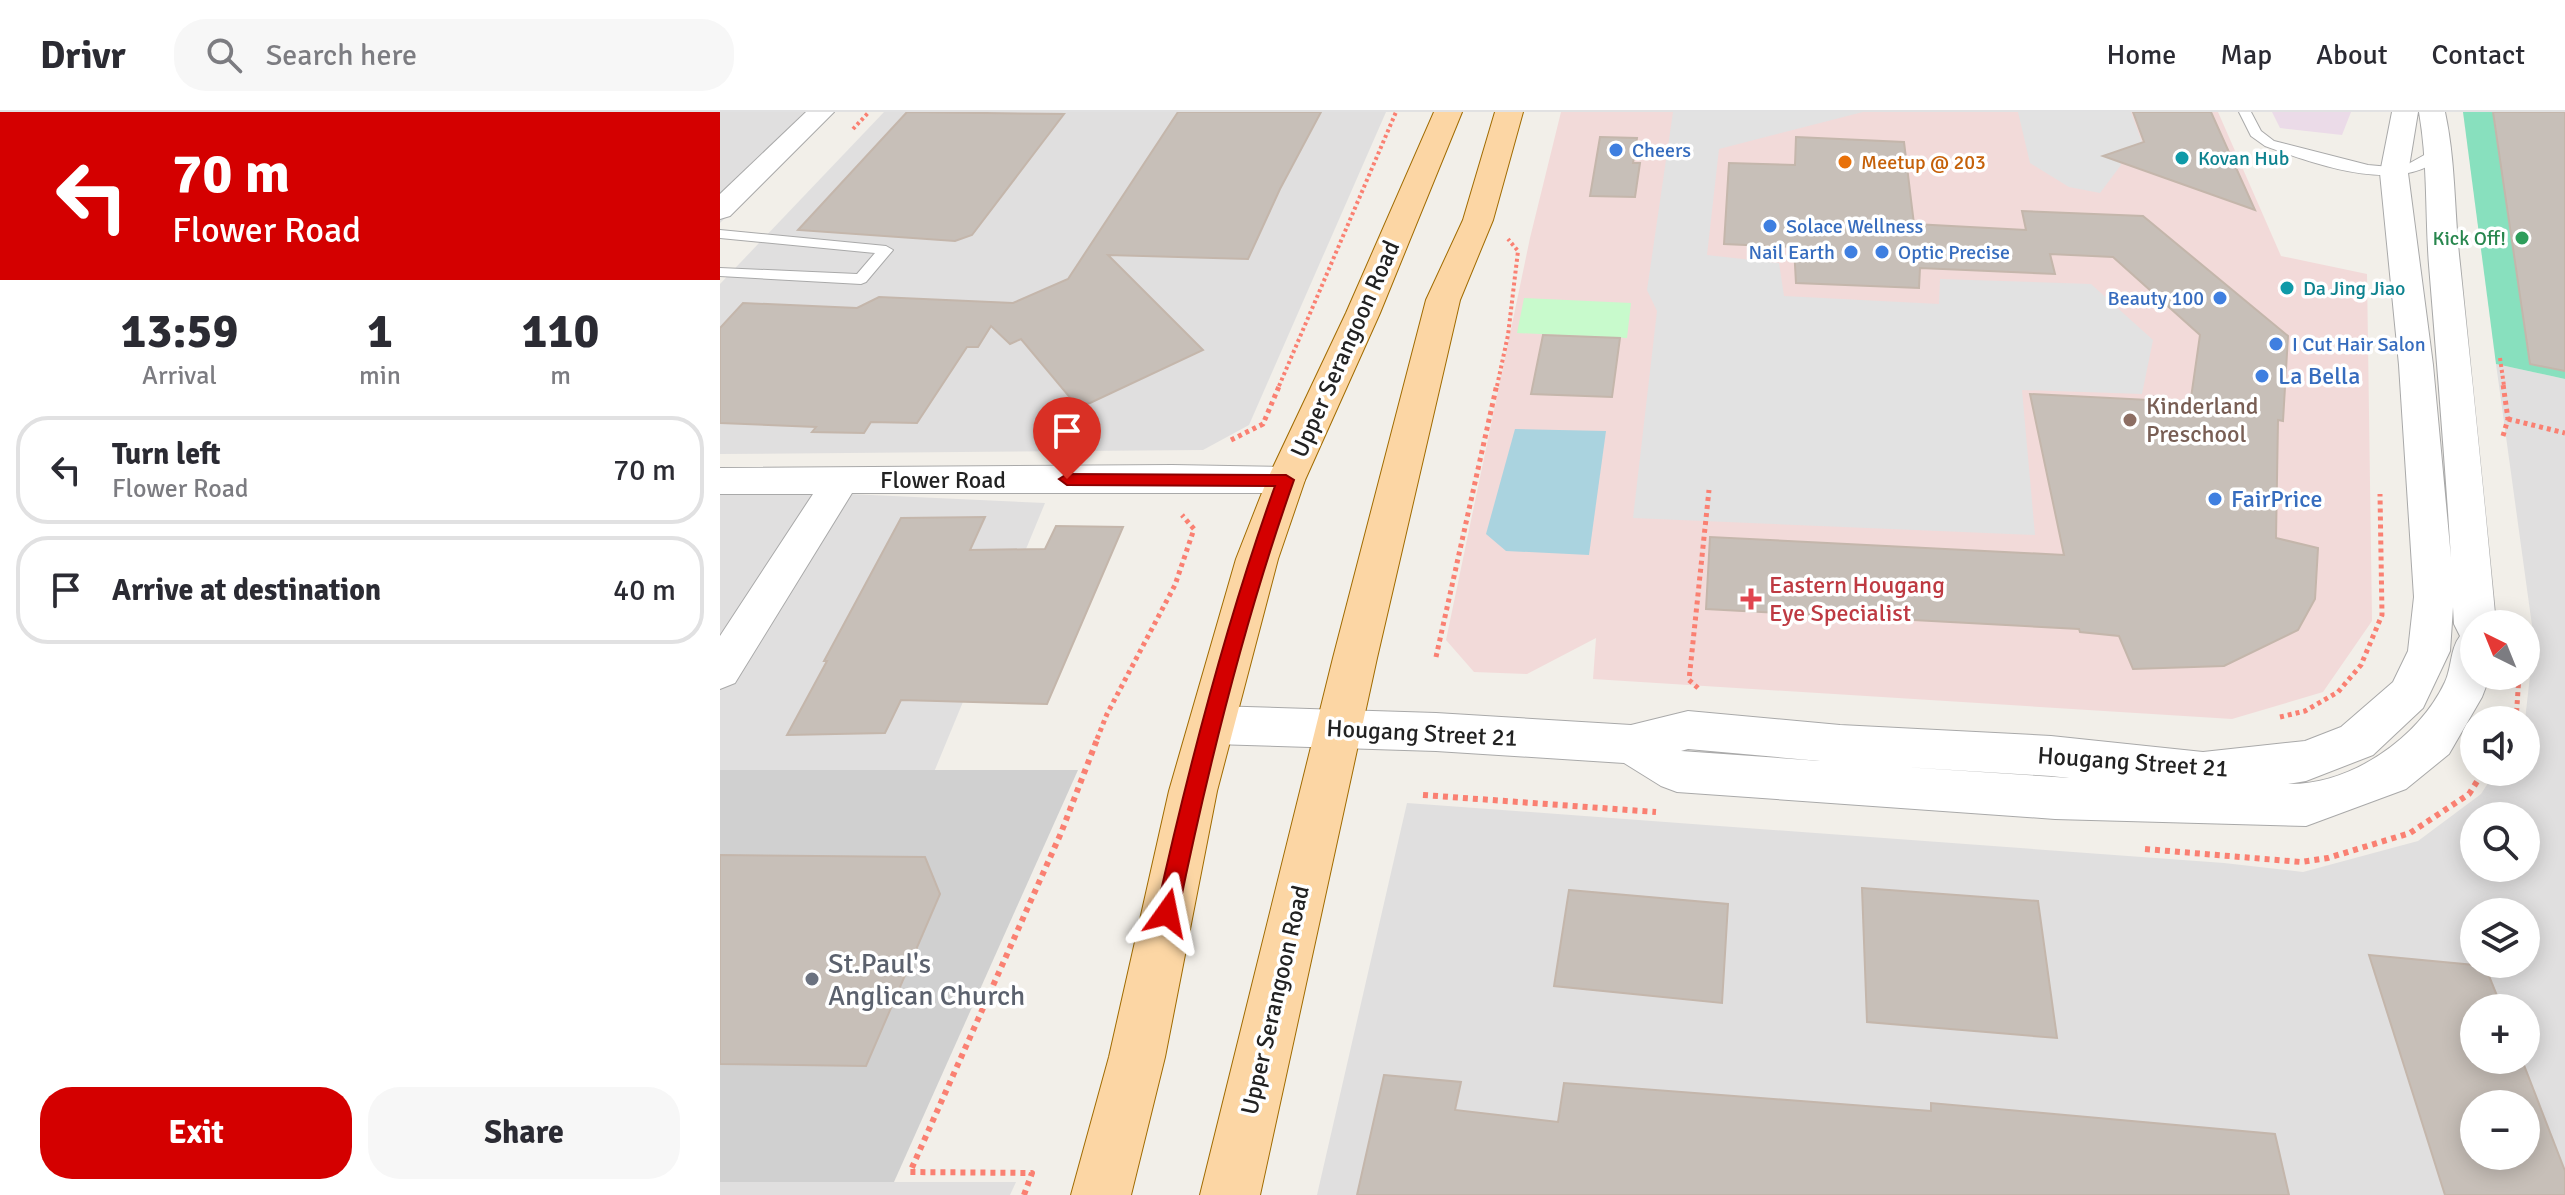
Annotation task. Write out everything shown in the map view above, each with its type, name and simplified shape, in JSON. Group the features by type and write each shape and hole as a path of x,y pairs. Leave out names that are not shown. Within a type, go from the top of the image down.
{"main road":[{"name":"Upper Serangoon Road","path":"1101,1195 1137,1057 1193,791 1257,559 1286,480 1363,313 1448,112"},
{"name":"Upper Serangoon Road","path":"1230,1195 1443,300 1478,220 1509,112"}],"street":[{"path":"720,210 821,112"},
{"name":"Hougang Street 21","path":"1213,725 1339,728 1631,744 1688,730 1840,744 2051,756 2203,772 2306,761 2357,741 2408,695 2429,651 2434,597 2416,365 2394,173 2405,112"},
{"path":"2432,112 2440,152 2444,261 2457,374 2474,610"},
{"name":"Flower Road","path":"720,481 1286,480"},
{"path":"720,671 841,481"},
{"name":"Hougang Street 21","path":"1631,744 1677,772 2055,798 2306,805 2390,775 2433,740 2463,690"}],"lane":[{"path":"2245,112 2263,141 2295,152 2394,173 2427,164 2440,152"},
{"path":"720,234 886,250 861,279 720,272"}],"path":[{"path":"1263,424 1396,112"},
{"path":"1436,657 1508,335 1518,251 1504,233"},
{"path":"2508,419 2565,433"},
{"path":"1703,692 1689,680 1709,490"},
{"path":"2275,718 2305,711 2338,692 2361,665 2382,615 2380,492"},
{"path":"1024,1195 1032,1173 910,1172 1061,833 1107,714 1175,585 1194,529 1175,507"}],"shaded area":[{"path":"720,112 834,112 720,223"},
{"path":"884,112 1386,112 1249,425 1203,450 720,454 720,284"},
{"path":"1561,112 2218,112 2281,256 2367,274 2372,621 2323,692 2232,719 1593,679 1596,638 1527,674 1474,672 1446,640 1530,238"},
{"path":"1673,112 1863,112 1719,149 1707,255 1779,263 1784,296 1939,304 1940,279 2091,284 2153,340 2142,394 2022,390 2035,535 1633,518 1657,311 1647,290"},
{"path":"2018,112 2131,112 2142,142 2117,151 2121,165 2100,193 2069,187 2030,163"},
{"path":"2272,112 2351,112 2342,135 2280,128"},
{"path":"2496,364 2565,379 2565,1195 1317,1195 1407,803 2224,863 2303,872 2418,841 2460,810 2460,882 2540,882 2540,802 2470,802 2486,786 2540,786 2540,706 2527,706 2528,690 2540,690 2540,610 2530,610"},
{"path":"720,488 1045,503 927,789 720,786"},
{"path":"720,770 1078,770 894,1182 720,1182"},
{"path":"720,1182 1016,1182 1010,1195 720,1195"}],"green space":[{"name":"Kick Off!","path":"2463,112 2565,112 2565,379 2496,364"},
{"path":"1524,298 1631,303 1627,338 1517,333"}],"water":[{"path":"1515,429 1606,431 1589,555 1506,551 1486,534"}],"building":[{"path":"907,112 1064,114 972,235 955,241 798,230"},
{"path":"1178,112 1321,112 1280,189 1248,259 1108,255 1203,350 1090,403 1077,406 1021,339 1010,344 991,326 978,347 967,347 917,423 871,422 864,433 812,432 816,427 720,423 720,328 743,303 857,308 879,297 1013,303 1068,279"},
{"name":"Kovan Hub","path":"2133,112 2211,112 2255,210 2103,156 2144,142"},
{"name":"Kick Off!","path":"2493,112 2565,112 2565,371 2530,364"},
{"path":"1600,137 1637,138 1633,163 1640,163 1635,197 1590,196"},
{"path":"1796,137 1904,142 1914,224 2026,230 2022,211 2143,216 2288,336 2283,421 2278,420 2276,538 2318,548 2315,599 2298,630 2224,666 2133,669 2119,636 2080,632 2079,629 1706,609 1710,537 2064,555 2030,394 2149,400 2151,396 2190,405 2200,335 2113,257 2050,254 2055,274 1920,268 1919,288 1796,283 1794,247 1724,244 1729,163 1795,165"},
{"path":"1543,335 1620,338 1612,397 1531,394"},
{"path":"985,517 970,550 1045,549 1056,526 1123,527 1047,704 901,700 885,733 787,735 901,518"},
{"name":"St.Paul's Anglican Church","path":"720,855 925,857 940,894 866,1066 720,1064"},
{"path":"1862,888 2038,901 2057,1038 1867,1022"},
{"path":"1569,890 1728,904 1722,1003 1554,986"},
{"path":"2369,955 2460,964 2460,978 2490,978 2496,994 2460,994 2460,1074 2527,1074 2534,1090 2460,1090 2460,1170 2540,1170 2540,1106 2565,1171 2565,1195 2445,1195"},
{"path":"1384,1075 1461,1082 1455,1110 1558,1122 1564,1083 1931,1111 1931,1103 2275,1134 2289,1195 1357,1195"}],"place":[{"name":"Cheers","path":"1616,150"},
{"name":"Kovan Hub","path":"2182,158"},
{"name":"Meetup @ 203","path":"1845,162"},
{"name":"Solace Wellness","path":"1770,226"},
{"name":"Kick Off!","path":"2522,238"},
{"name":"Nail Earth","path":"1851,252"},
{"name":"Optic Precise","path":"1882,252"},
{"name":"Da Jing Jiao","path":"2287,288"},
{"name":"Beauty 100","path":"2220,298"},
{"name":"I Cut Hair Salon","path":"2276,344"},
{"name":"La Bella","path":"2262,376"},
{"name":"Kinderland Preschool","path":"2130,420"},
{"name":"FairPrice","path":"2215,499"},
{"name":"Eastern Hougang Eye Specialist","path":"1751,599"},
{"name":"St.Paul's Anglican Church","path":"812,979"}],"route":[{"path":"1067,479 1286,480 1257,559 1229,660 1193,791 1167,913"}]}
